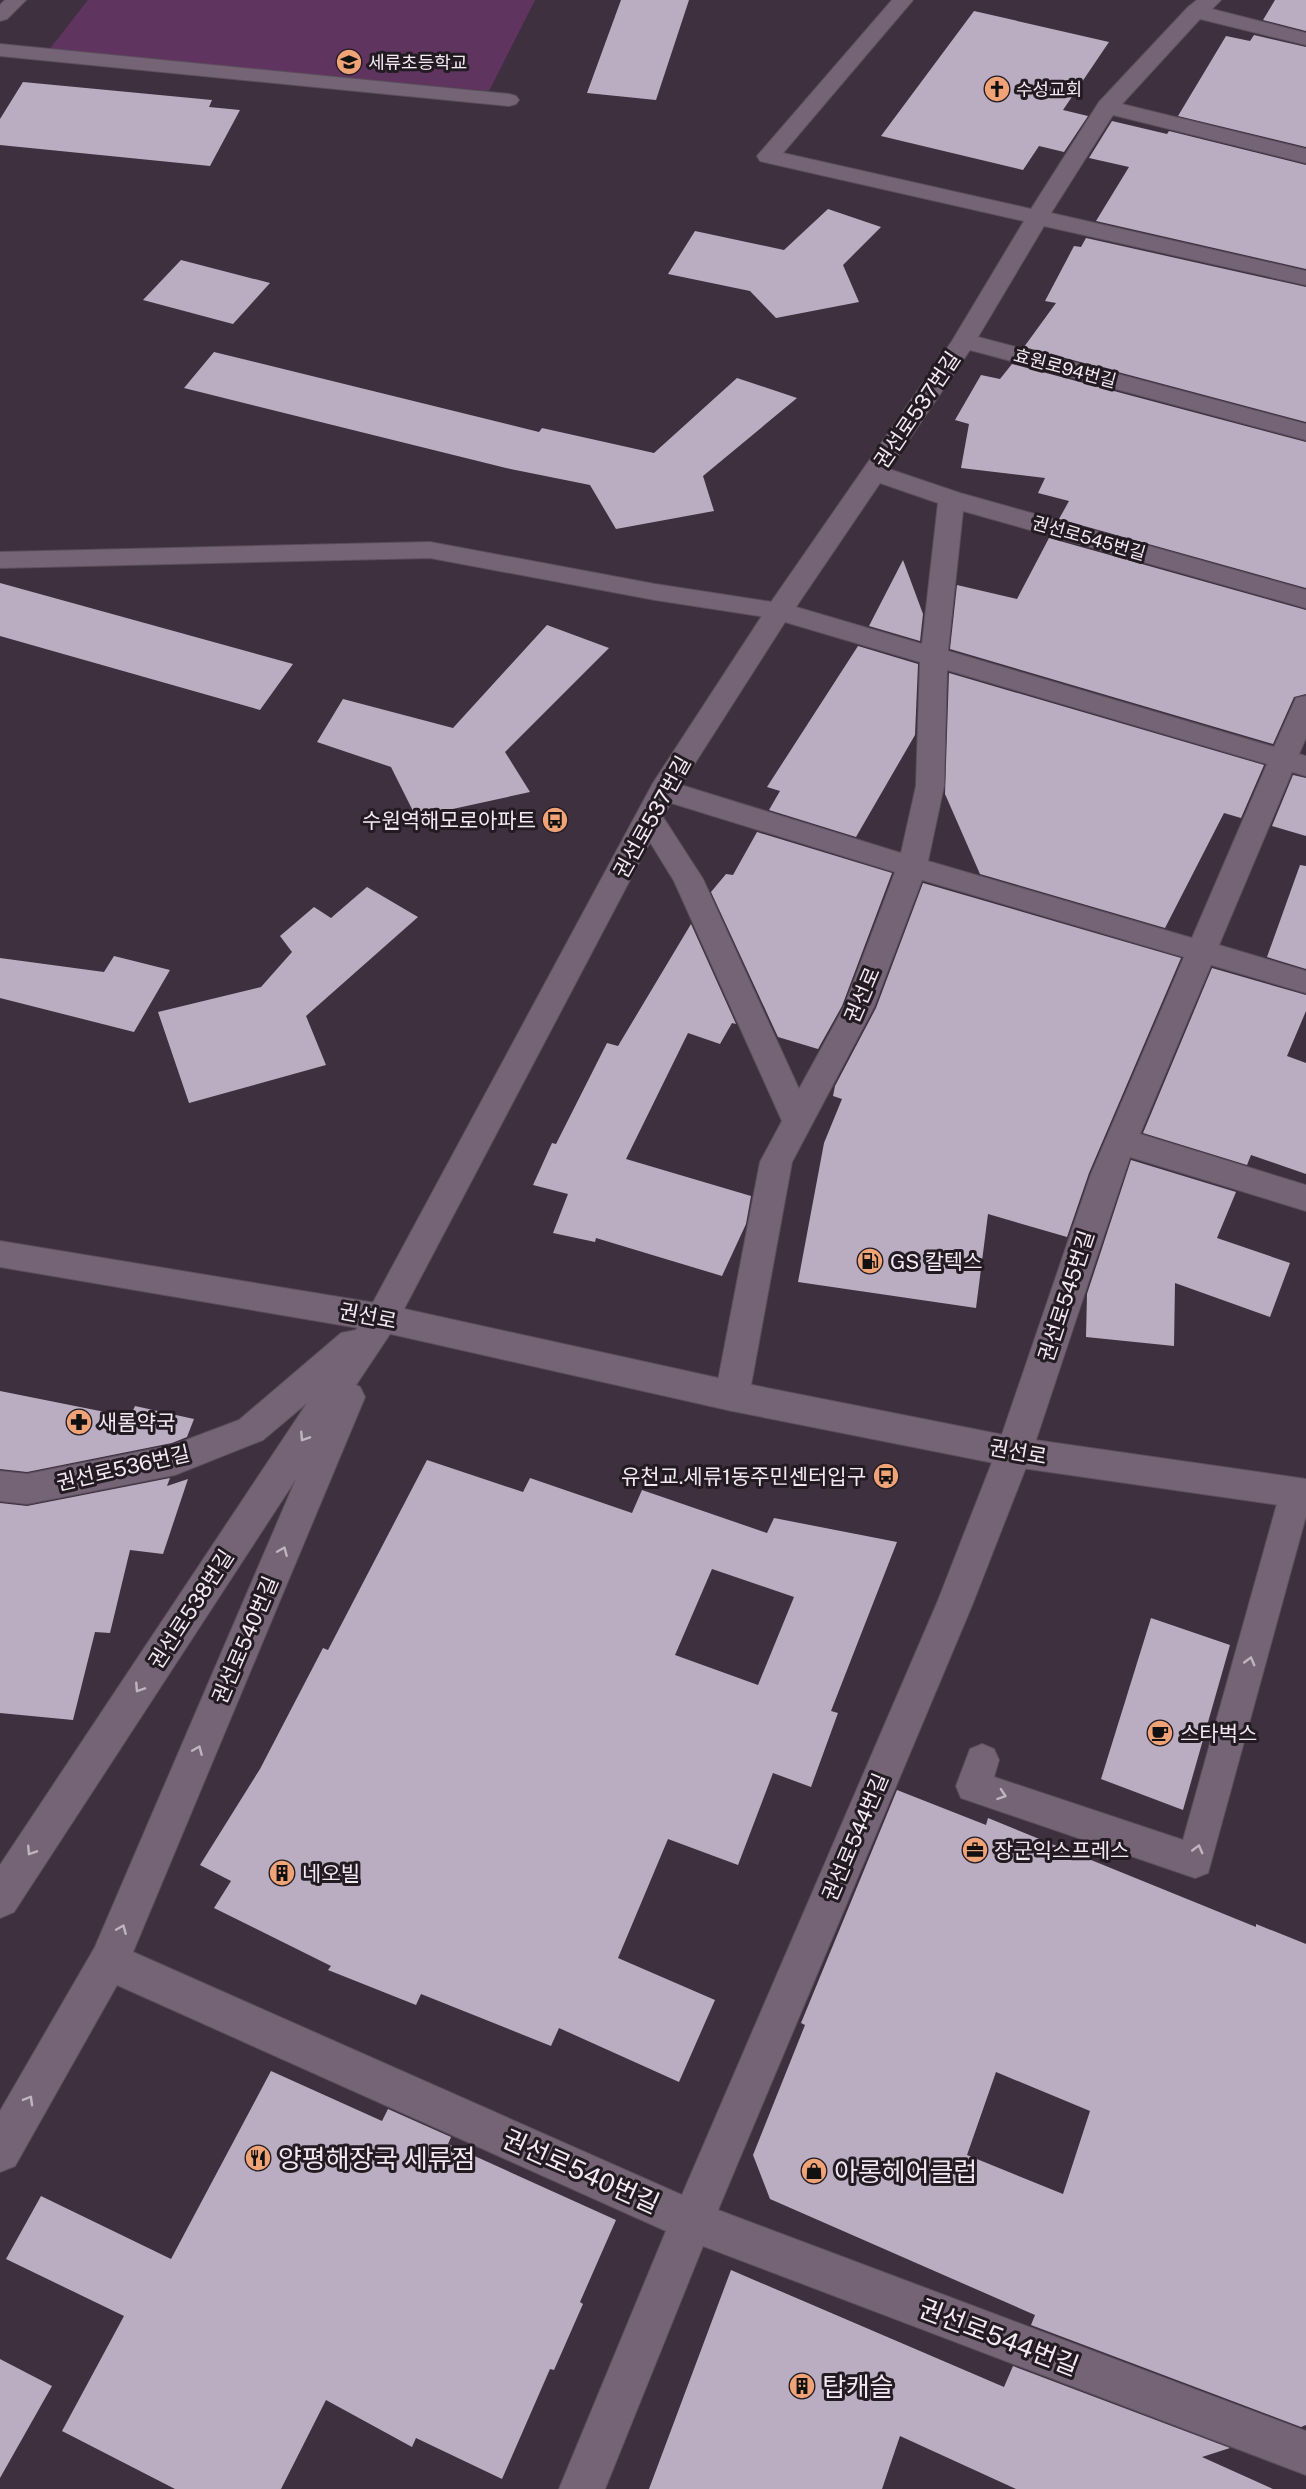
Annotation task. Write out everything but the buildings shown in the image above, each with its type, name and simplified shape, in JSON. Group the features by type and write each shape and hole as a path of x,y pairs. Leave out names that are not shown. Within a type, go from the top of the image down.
{"street":[{"path":"903,0 768,156 1306,278"},
{"path":"964,340 1107,107 1203,6 1306,39"},
{"path":"1107,107 1306,156"},
{"name":"효원로94번길","path":"964,340 1306,432"},
{"name":"권선로537번길","path":"382,1318 663,790 779,611 964,340"},
{"name":"권선로545번길","path":"874,472 951,500 1306,599"},
{"path":"912,867 930,786 934,655 951,500"},
{"path":"779,611 1293,762"},
{"name":"권선로545번길","path":"1014,1452 1107,1173 1202,950 1293,762 1306,705"},
{"path":"663,790 912,867 1306,981"},
{"path":"649,818 688,879 798,1122"},
{"name":"권선로","path":"732,1396 776,1162 859,1007 912,867"},
{"path":"1121,1141 1306,1198"},
{"name":"권선로","path":"0,1254 382,1318 732,1396 1014,1452 1301,1493"},
{"name":"권선로536번길","path":"0,1486 27,1489 175,1460 251,1430 382,1318"},
{"name":"권선로538번길","path":"0,1899 382,1318"},
{"name":"권선로540번길","path":"0,2151 109,1961 382,1318"},
{"name":"권선로544번길","path":"582,2489 692,2221 955,1603 1014,1452"},
{"name":"권선로540번길","path":"109,1961 692,2221"},
{"name":"권선로544번길","path":"692,2221 1306,2453"}],"lane":[{"path":"0,15 16,0"},
{"path":"0,50 509,100"},
{"path":"0,560 430,550 656,592 779,611"},
{"path":"982,1760 973,1786 1195,1861 1301,1493"}],"shaded area":[{"path":"88,0 535,0 489,91 49,50"}],"place":[{"name":"세류초등학교","path":"349,62"},
{"name":"수성교회","path":"997,89"},
{"name":"수원역해모로아파트","path":"555,820"},
{"name":"GS 칼텍스","path":"870,1261"},
{"name":"새롬약국","path":"79,1422"},
{"name":"유천교.세류1동주민센터입구","path":"886,1476"},
{"name":"스타벅스","path":"1160,1733"},
{"name":"장군익스프레스","path":"975,1850"},
{"name":"네오빌","path":"282,1873"},
{"name":"양평해장국 세류점","path":"258,2158"},
{"name":"아롱헤어클럽","path":"814,2171"},
{"name":"탑캐슬","path":"802,2386"}]}
